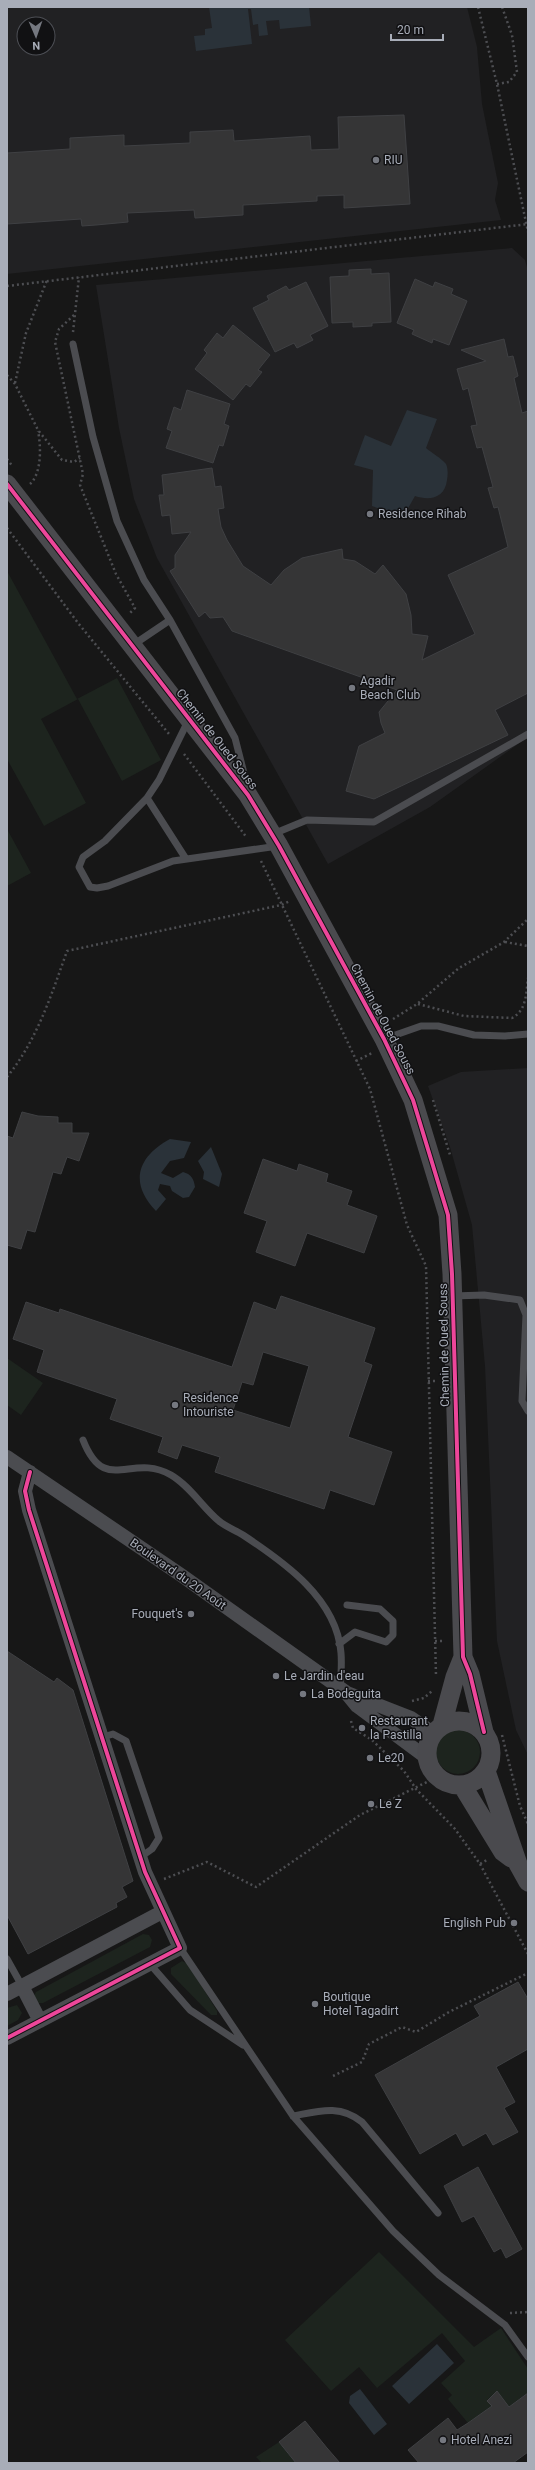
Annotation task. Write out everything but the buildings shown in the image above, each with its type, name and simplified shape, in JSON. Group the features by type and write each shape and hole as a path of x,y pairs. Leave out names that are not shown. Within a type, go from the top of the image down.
{"street":[{"name":"Chemin de Oued Souss","path":"7,484 248,795 275,840 384,1039 413,1100 442,1189 450,1238 463,1657 492,1732"},
{"name":"Boulevard du 20 Août","path":"7,1457 182,1575 343,1691 357,1706 427,1758"},
{"path":"7,2038 180,1948 162,1912 146,1872 26,1501 25,1491 30,1472"},
{"name":"Chemin de Oued Souss","path":"438,1729 463,1657"},
{"name":"Boulevard du 20 Août","path":"343,1691 438,1729"},
{"path":"460,1720 492,1732 490,1761 486,1771 475,1780 462,1785 453,1784 437,1777 430,1769 427,1758 428,1745 438,1729 460,1720"},
{"path":"486,1771 518,1864 528,1882"},
{"path":"462,1785 503,1852 518,1864"},
{"path":"7,1994 162,1912"},
{"path":"22,1986 40,2021"}],"lane":[{"path":"73,344 93,437 117,521 144,580 170,620 235,738 244,766 248,795"},
{"path":"133,645 170,620"},
{"path":"189,719 178,745 147,798 104,841 83,857 79,867 90,886 98,888 108,886 173,861 256,850 307,820 374,822 528,734"},
{"path":"147,798 186,859"},
{"path":"384,1039 421,1026 438,1026 474,1035 505,1036 528,1034"},
{"path":"453,1296 484,1295 520,1300 526,1315 522,1401 528,1411"},
{"path":"83,1440 88,1451 105,1470 116,1471 137,1466 153,1468 172,1475 221,1522 295,1572 319,1597 332,1624 341,1651 343,1691"},
{"path":"339,1644 355,1632 386,1642 393,1635 393,1621 380,1609 347,1605"},
{"path":"103,1736 113,1734 126,1741 152,1812 159,1838 152,1849 142,1856"},
{"path":"180,1948 293,2116 393,2231 439,2275 505,2325 528,2357"},
{"path":"7,1959 22,1986"},
{"path":"149,1963 190,2010 246,2047"},
{"path":"293,2116 330,2108 353,2115 362,2122 438,2213"}],"path":[{"path":"478,7 497,84 528,232"},
{"path":"497,84 509,82 517,72 512,35 502,7"},
{"path":"7,286 47,280 526,224"},
{"path":"73,344 74,315 79,277"},
{"path":"15,384 26,333 47,280"},
{"path":"74,315 59,330 55,342 83,474 80,485 116,574 135,608 128,615"},
{"path":"7,375 15,384 38,430 62,460 74,462 80,458"},
{"path":"28,486 35,479 41,446 38,430"},
{"path":"7,528 78,623 178,745 256,850 370,1089 407,1225 426,1266 436,1681"},
{"path":"7,1077 21,1059 42,1023 67,951 281,905 305,894"},
{"path":"392,1021 394,1017 417,1004 459,968 504,942 520,924 528,919"},
{"path":"504,942 528,946"},
{"path":"417,1004 464,1016 512,1018 519,1015 523,1007 528,978"},
{"path":"357,1706 351,1722 353,1728 372,1740 404,1771 416,1788 455,1829 480,1864 528,1954"},
{"path":"492,1732 528,1824"},
{"path":"152,1884 207,1862 256,1886 360,1814 437,1777"},
{"path":"480,1864 503,1852"},
{"path":"333,2076 362,2062 369,2044 402,2027 416,2032 449,2012 528,1973"}],"shaded area":[{"path":"7,7 467,7 477,47 482,104 498,183 495,200 501,220 7,274"},
{"path":"209,7 309,7 311,26 280,29 279,20 266,21 268,35 259,36 258,24 253,25 251,9 248,9 252,44 196,51 194,36 205,35 205,29 212,28"},
{"path":"512,248 525,260 528,271 528,737 430,807 328,864 157,558 134,499 119,428 96,285"},
{"path":"407,410 437,419 426,448 446,464 448,474 446,486 440,494 431,498 415,496 403,517 372,506 373,470 354,465 365,435 391,446"},
{"path":"7,571 77,699 117,678 161,760 122,781 78,699 41,719 86,803 44,826 7,759"},
{"path":"7,829 31,873 7,886"},
{"path":"528,1068 528,1755 516,1730 497,1641 485,1366 472,1225 450,1147 428,1086 461,1072"},
{"path":"170,1139 191,1142 184,1158 170,1161 161,1173 173,1178 183,1172 186,1173 192,1177 195,1187 189,1197 183,1198 172,1191 170,1186 160,1184 158,1190 166,1199 156,1211 147,1201 142,1190 140,1171 150,1154"},
{"path":"211,1147 222,1174 219,1187 203,1179 204,1172 198,1161"},
{"path":"7,1358 43,1383 21,1415 7,1405"},
{"path":"458,1730 470,1734 476,1740 480,1752 476,1764 470,1770 458,1774 446,1770 440,1764 436,1752 440,1740 446,1734"},
{"path":"143,1934 149,1935 152,1940 150,1947 43,2003 36,2003 33,1998 36,1992"},
{"path":"182,1961 188,1964 217,2011 217,2015 211,2015 171,1974 171,1968"},
{"path":"17,2005 22,2013 18,2020 7,2026 7,2008"},
{"path":"379,2252 474,2347 501,2328 528,2369 528,2399 525,2395 509,2407 497,2391 487,2400 492,2406 468,2423 448,2399 452,2395 441,2383 465,2361 442,2333 377,2388 359,2367 331,2391 285,2340"},
{"path":"437,2344 454,2363 409,2404 392,2386"},
{"path":"360,2389 387,2424 374,2435 349,2403 350,2396"},
{"path":"279,2442 296,2463 262,2463 256,2457"}],"cycle path":[{"path":"7,484 248,795 279,846 384,1039 413,1100 448,1215 452,1274 463,1657 470,1674 484,1732"},
{"path":"7,2038 180,1948 145,1872 29,1510 25,1491 30,1472"}],"place":[{"name":"RIU","path":"376,160"},
{"name":"Residence Rihab","path":"370,514"},
{"name":"Agadir Beach Club","path":"352,688"},
{"name":"Residence Intouriste","path":"175,1405"},
{"name":"Fouquet's","path":"191,1614"},
{"name":"Le Jardin d'eau","path":"276,1676"},
{"name":"La Bodeguita","path":"303,1694"},
{"name":"Restaurant la Pastilla","path":"362,1728"},
{"name":"Le20","path":"370,1758"},
{"name":"Le Z","path":"371,1804"},
{"name":"English Pub","path":"514,1923"},
{"name":"Boutique Hotel Tagadirt","path":"315,2004"},
{"name":"Hotel Anezi","path":"443,2440"}]}
